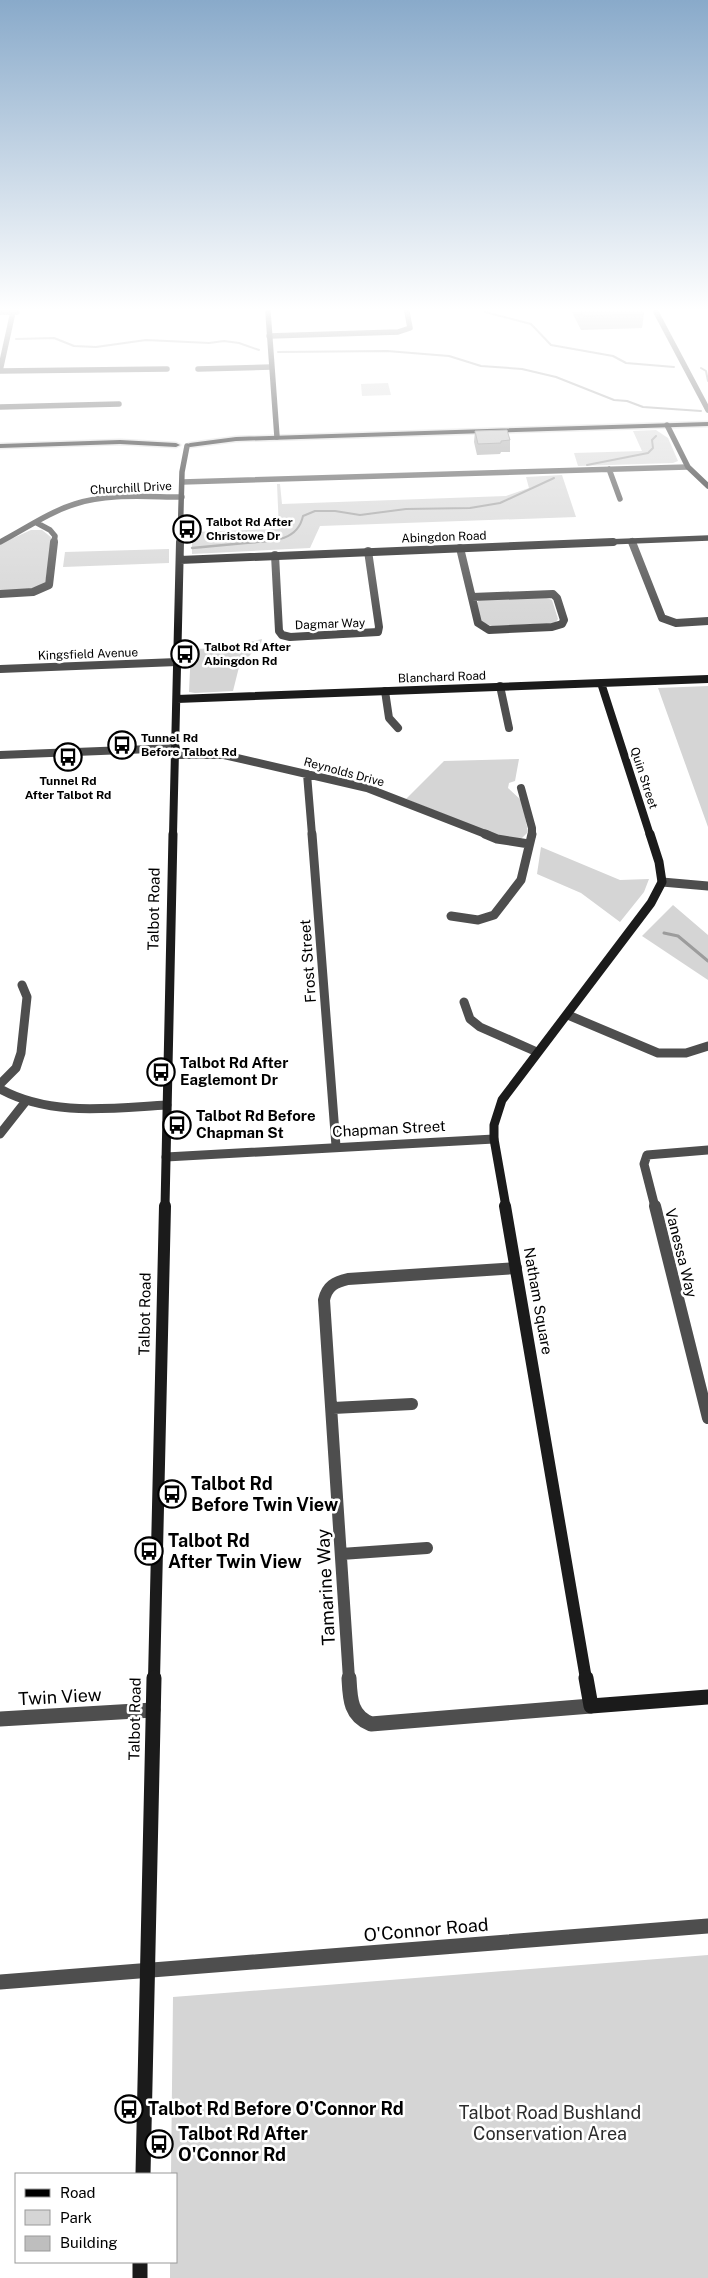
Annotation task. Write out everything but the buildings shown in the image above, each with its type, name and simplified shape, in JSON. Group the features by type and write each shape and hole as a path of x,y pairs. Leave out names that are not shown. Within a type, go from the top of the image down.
{"main road":[{"path":"0,446 120,442 183,444 276,437 708,424"}],"street":[{"path":"275,418 276,437"},
{"path":"667,425 687,466 695,477 708,486"},
{"name":"Talbot Road","path":"143,2173 183,444"},
{"path":"182,482 687,466"},
{"path":"609,469 620,499"},
{"name":"Churchill Drive","path":"0,542 66,508 88,501 182,497"},
{"path":"0,594 33,592 49,585 55,536 50,530 37,523"},
{"name":"Abingdon Road","path":"180,560 708,538"},
{"path":"632,542 662,618 676,623 708,621"},
{"path":"460,548 478,624 484,629 552,627 562,624 564,620 557,598 553,594 472,596"},
{"name":"Dagmar Way","path":"275,555 279,631 282,635 290,637 378,632 379,627 368,551"},
{"name":"Kingsfield Avenue","path":"0,669 177,662"},
{"name":"Blanchard Road","path":"177,700 708,679"},
{"name":"Quin Street","path":"602,682 659,862 662,882"},
{"path":"500,686 510,728"},
{"path":"385,691 389,718 398,728"},
{"name":"Reynolds Drive","path":"0,755 176,751 224,755 367,788 497,839 529,844"},
{"name":"Frost Street","path":"307,774 336,1146"},
{"path":"451,916 480,920 494,915 521,880 532,828 521,788"},
{"path":"662,882 708,886"},
{"name":"Natham Square","path":"591,1706 494,1138 494,1125 502,1100 651,903 662,882"},
{"path":"0,1084 16,1068 21,1053 27,997 22,985"},
{"path":"464,1002 470,1019 480,1027 537,1052"},
{"path":"568,1015 658,1053 686,1053 708,1046"},
{"path":"0,1090 26,1101 73,1108 167,1105"},
{"path":"0,1134 26,1101"},
{"name":"Chapman Street","path":"166,1157 494,1138"},
{"name":"Vanessa Way","path":"708,1150 653,1153 647,1155 644,1164 708,1418"},
{"name":"Tamarine Way","path":"516,1268 348,1278 330,1285 326,1292 324,1300 333,1408 350,1699 353,1711 359,1720 371,1724 591,1706"},
{"path":"333,1408 412,1404"},
{"path":"341,1554 427,1548"},
{"path":"591,1706 708,1697"},
{"name":"Twin View","path":"0,1719 153,1710"},
{"name":"O'Connor Road","path":"0,1982 708,1926"},
{"path":"140,2263 140,2278"}],"green space":[{"path":"656,430 668,438 678,461 673,463 578,466 574,453 642,451 633,431"},
{"path":"562,475 576,517 320,526 310,548 192,554 192,532 279,529 277,484 280,484 282,504 506,496 529,488 526,477"},
{"path":"31,530 42,530 52,538 45,584 39,588 0,592 0,544"},
{"path":"169,549 169,563 63,567 65,552"},
{"path":"544,597 552,600 558,619 555,623 492,626 481,622 477,603 479,600"},
{"path":"262,639 261,643 239,667 233,691 189,692 191,649 225,648"},
{"path":"708,686 708,827 658,688"},
{"path":"519,759 515,781 509,783 508,788 522,801 528,832 521,839 499,836 406,799 444,761"},
{"path":"541,847 620,880 649,879 644,892 620,922 581,893 537,874"},
{"path":"673,905 708,935 708,980 642,936"},
{"name":"Talbot Road Bushland Conservation Area","path":"708,1955 708,2278 170,2278 170,2263 178,2263 178,2173 171,2173 173,1997"}],"waterway":[{"path":"587,465 648,453 653,448 652,440 656,436"},
{"path":"253,542 271,541 287,536 300,525 303,516 315,511 335,511 360,515 406,509 470,508 500,503 554,478"},
{"path":"192,548 253,542"},
{"path":"243,543 253,542"},
{"path":"664,933 678,936 708,961"}],"place":[{"name":"Talbot Rd After Christowe Dr","path":"187,529"},
{"name":"Talbot Rd After Abingdon Rd","path":"185,654"},
{"name":"Tunnel Rd Before Talbot Rd","path":"122,745"},
{"name":"Tunnel Rd After Talbot Rd","path":"68,757"},
{"name":"Talbot Rd After Eaglemont Dr","path":"161,1072"},
{"name":"Talbot Rd Before Chapman St","path":"177,1125"},
{"name":"Talbot Rd Before Twin View","path":"172,1494"},
{"name":"Talbot Rd After Twin View","path":"149,1551"},
{"name":"Talbot Rd Before O'Connor Rd","path":"129,2109"},
{"name":"Talbot Rd After O'Connor Rd","path":"159,2144"}]}
